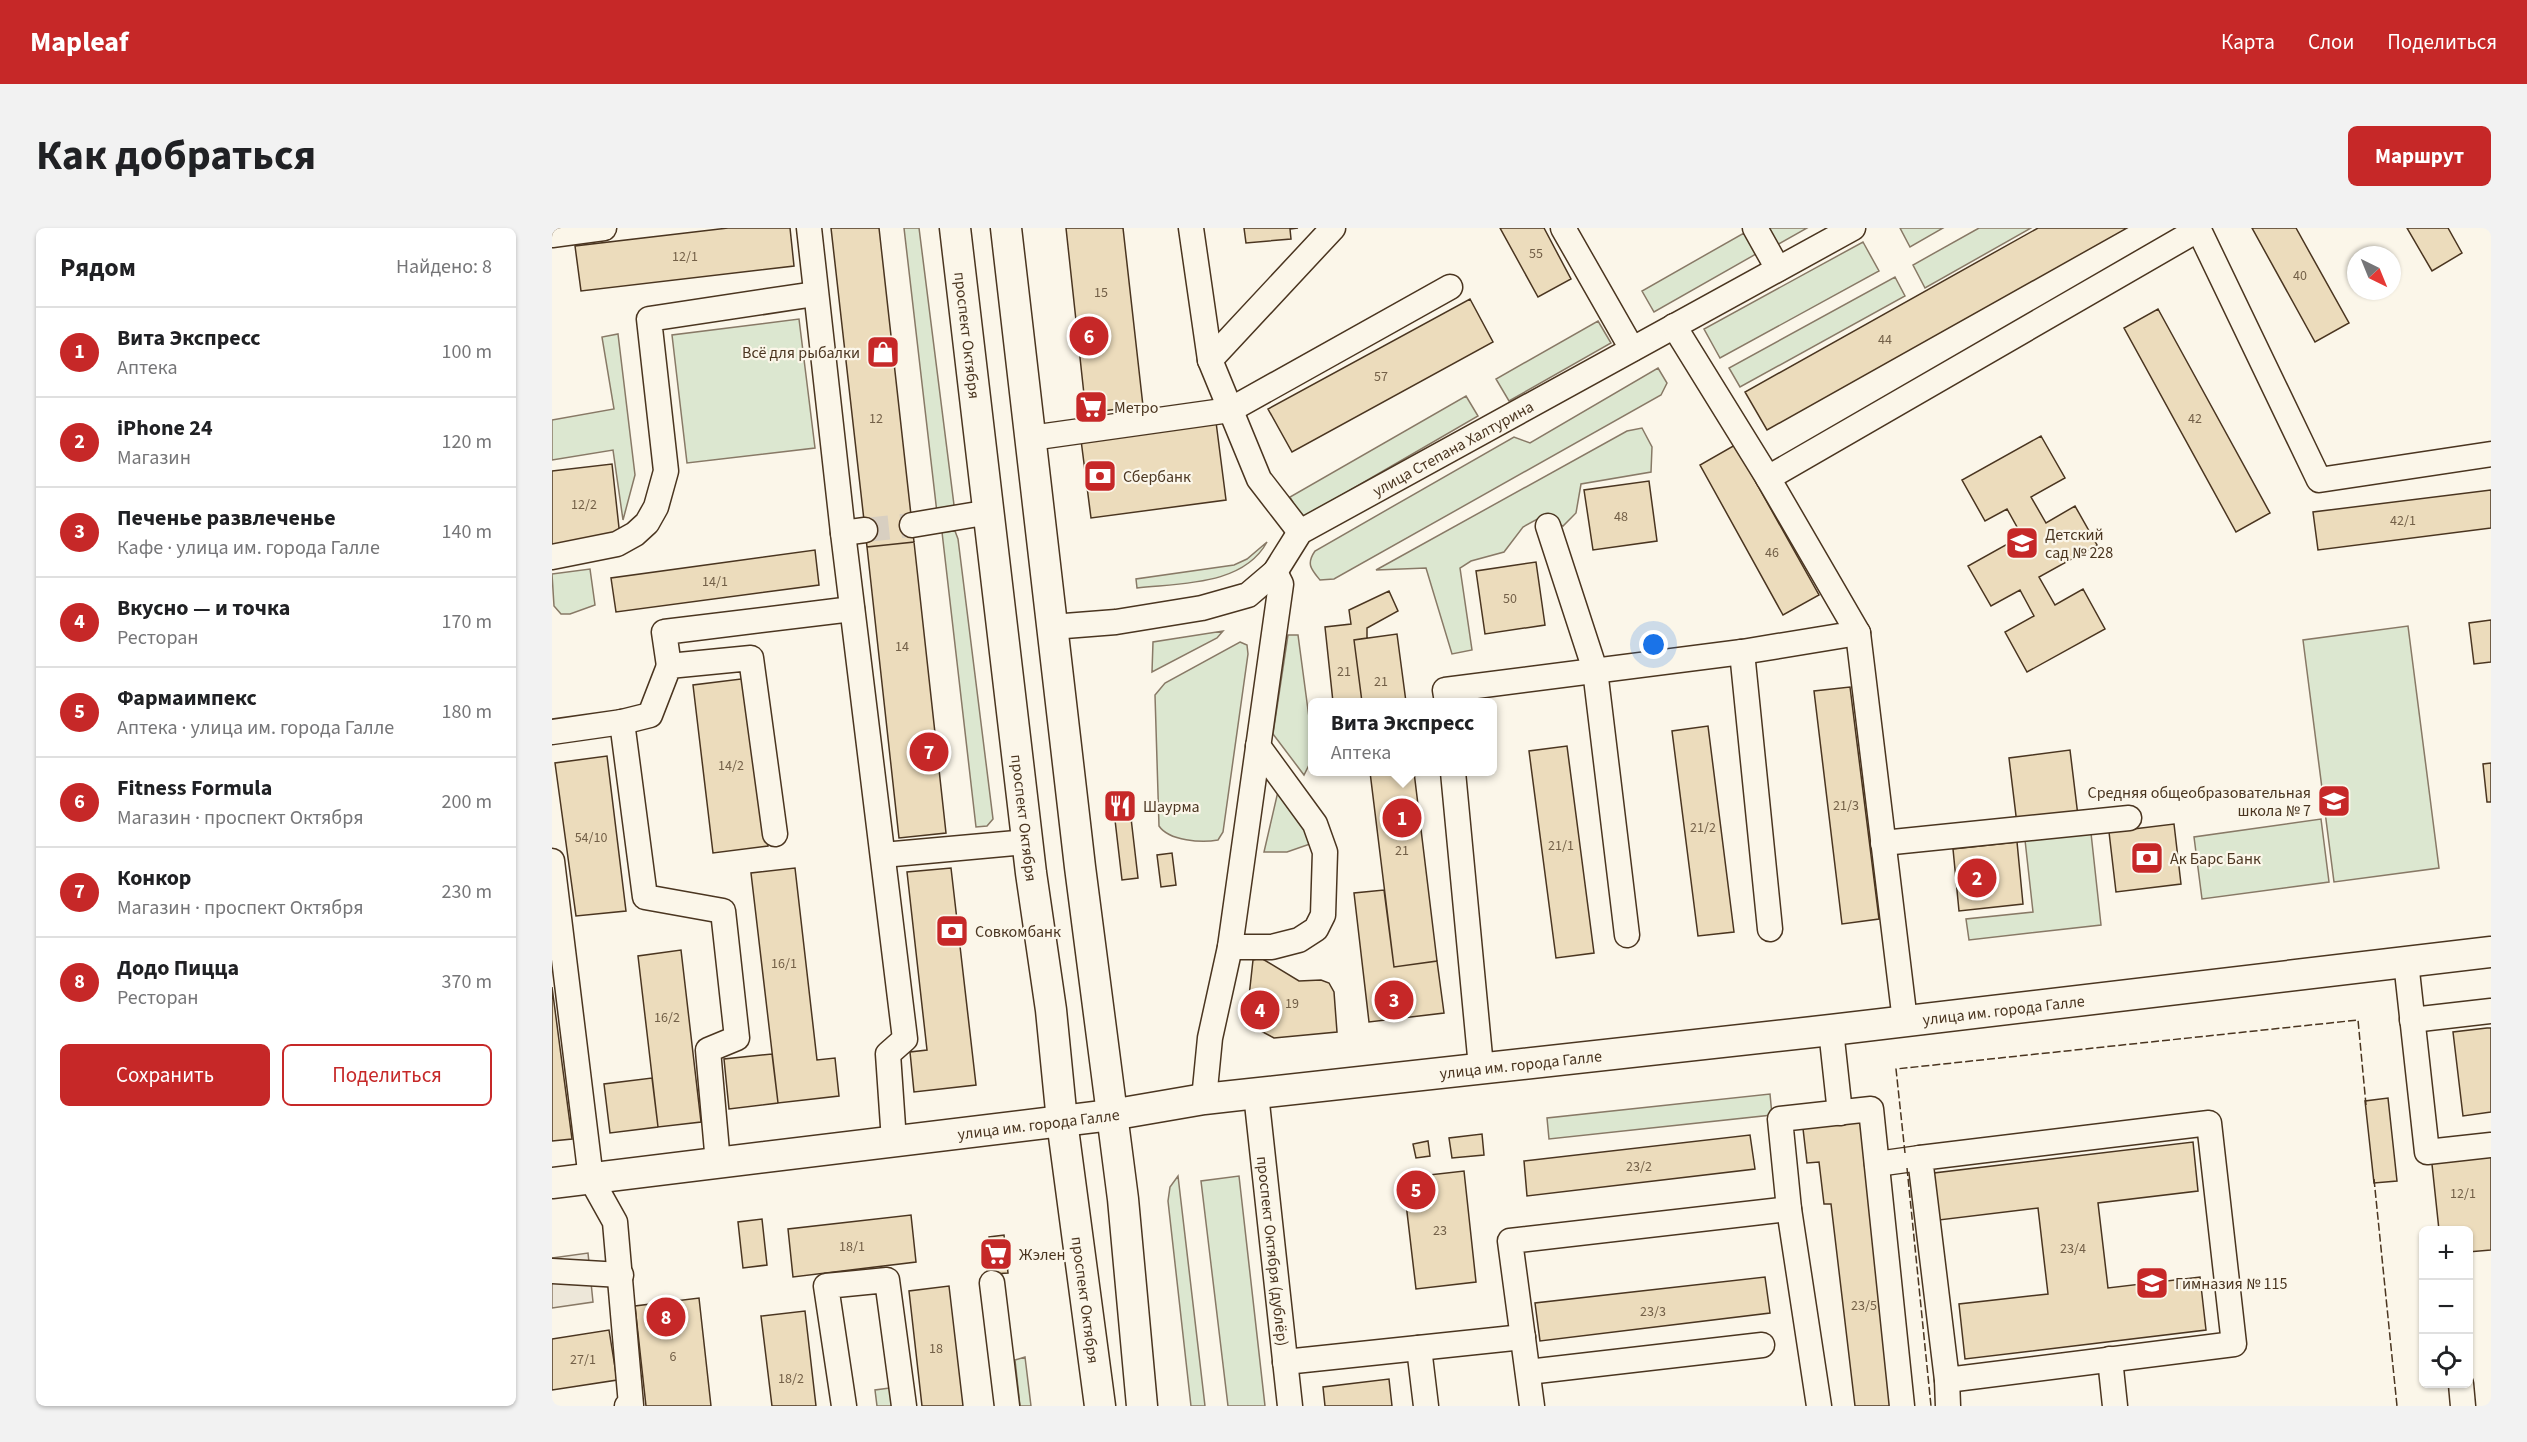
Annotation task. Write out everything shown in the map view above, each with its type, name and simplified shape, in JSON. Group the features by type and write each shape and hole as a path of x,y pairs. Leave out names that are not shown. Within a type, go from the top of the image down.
{"main road":[{"name":"проспект Октября","path":"955,228 1027,842 1051,1010 1062,1121 1100,1406"},
{"path":"1006,228 1080,867 1123,1199 1142,1406"},
{"path":"1031,873 1080,867"},
{"name":"улица им. города Галле","path":"552,1183 1062,1121 1204,1099 1905,1022 2491,952"},
{"path":"1095,1360 1136,1355"}],"street":[{"path":"552,235 604,228"},
{"path":"809,228 815,294 854,532 852,609 905,1039 888,1054 894,1142"},
{"path":"1191,228 1210,360 1259,479 1300,532"},
{"path":"1210,360 1333,228"},
{"path":"1563,228 1632,350"},
{"path":"1755,228 1778,269"},
{"name":"улица Степана Халтурина","path":"1053,627 1116,622 1225,603 1248,595 1275,572 1300,532 1853,228"},
{"path":"1768,478 2199,229 2319,480 2491,454"},
{"path":"1031,438 1230,410 1450,287"},
{"path":"552,557 617,544 635,534 647,523 656,507 666,471 649,319 815,294"},
{"path":"1674,326 1768,478 1858,633 1905,1022"},
{"path":"912,525 990,513"},
{"path":"1548,526 1594,670 1627,935"},
{"path":"1204,1099 1210,1038 1230,947 1281,584 1275,572"},
{"path":"552,732 622,722 650,715 669,666 664,632 852,609"},
{"path":"1446,698 1445,690 1742,652 1858,633"},
{"path":"1742,652 1770,929"},
{"path":"669,666 751,658 775,834"},
{"path":"622,722 645,897 723,911 737,1038 708,1050 718,1163"},
{"path":"1230,947 1272,947 1299,940 1316,929 1323,915 1325,852 1315,824 1258,746"},
{"path":"1453,776 1481,1067"},
{"path":"1883,843 2129,818"},
{"path":"882,855 1027,842"},
{"path":"552,861 591,1179 615,1222 631,1405 627,1406"},
{"path":"2406,962 2427,1152 2491,1145"},
{"path":"2412,1020 2491,1011"},
{"path":"1831,1030 1840,1113"},
{"name":"проспект Октября (дублёр)","path":"1256,1094 1290,1406"},
{"path":"1819,1406 1789,1209 1780,1119 1871,1109 1902,1406"},
{"path":"1877,1164 2209,1123 2234,1344 1947,1380"},
{"path":"1920,1158 1947,1380 1948,1406"},
{"path":"1532,1406 1510,1241 1789,1209"},
{"path":"552,1271 621,1275"},
{"path":"844,1406 826,1286 887,1280 904,1406"},
{"path":"992,1283 1007,1406"},
{"path":"1285,1362 1523,1337"},
{"path":"1528,1372 1762,1346"},
{"path":"1419,1348 1426,1406"},
{"path":"2110,1359 2115,1406"},
{"path":"2461,1388 2463,1406"}],"green space":[{"path":"904,228 919,228 954,505 947,512 937,513"},
{"path":"1765,228 1807,228 1775,246"},
{"path":"1900,228 1943,228 1910,247"},
{"path":"1979,228 2031,228 1925,288 1913,265"},
{"path":"1744,233 1756,254 1654,312 1642,291"},
{"path":"1863,242 1879,271 1720,358 1704,329"},
{"path":"1895,277 1905,296 1740,387 1729,368"},
{"path":"799,319 815,448 687,463 672,335"},
{"path":"1598,321 1611,343 1509,401 1496,379"},
{"path":"618,334 635,475 623,520 613,450 552,460 552,420 614,409 602,337"},
{"path":"1658,368 1667,383 1661,395 1334,579 1320,580 1312,569 1310,563 1315,551 1514,437 1530,443"},
{"path":"1466,396 1478,416 1302,518 1290,497"},
{"path":"1642,428 1652,447 1651,472 1581,484 1576,513 1563,526 1541,517 1523,527 1504,552 1471,561 1460,568 1472,650 1452,654 1426,568 1376,570 1627,431"},
{"path":"955,531 958,539 993,819 987,826 976,827 942,532"},
{"path":"1267,542 1243,567 1227,575 1191,583 1137,588 1136,579 1234,565 1247,559"},
{"path":"590,569 595,605 570,614 561,614 554,606 552,574"},
{"path":"2408,626 2439,868 2334,882 2303,640"},
{"path":"1223,631 1217,638 1152,672 1153,642"},
{"path":"1288,635 1298,635 1308,710 1308,767 1304,775 1273,734"},
{"path":"1240,642 1247,645 1248,654 1223,832 1218,840 1211,841 1178,838 1159,826 1155,695 1165,683"},
{"path":"1279,787 1306,823 1310,844 1287,852 1264,852"},
{"path":"2321,819 2329,882 2202,899 2194,837"},
{"path":"2091,833 2101,925 1969,940 1966,919 2033,912 2025,840"},
{"path":"1770,1094 1772,1115 1549,1139 1547,1118"},
{"path":"1178,1176 1205,1406 1191,1406 1168,1201 1170,1187"},
{"path":"1239,1176 1265,1406 1228,1406 1201,1181"},
{"path":"1025,1357 1031,1406 1020,1406 1015,1360"},
{"path":"897,1387 899,1406 877,1406 875,1390"}],"shaded area":[{"path":"588,1253 593,1302 552,1308 552,1258"}],"building":[{"path":"728,228 790,228 794,266 581,291 575,246"},
{"path":"831,228 879,228 914,542 867,547"},
{"path":"1066,228 1123,228 1143,406 1086,413"},
{"path":"1244,228 1298,228 1290,229 1291,239 1246,243"},
{"path":"1500,228 1544,228 1571,279 1538,297"},
{"path":"2038,228 2127,228 1767,430 1745,392"},
{"path":"2252,228 2296,228 2349,323 2315,342"},
{"path":"2407,228 2448,228 2462,253 2432,271"},
{"path":"1470,299 1493,342 1292,452 1268,409"},
{"path":"2158,309 2270,513 2236,532 2124,328"},
{"path":"1216,422 1226,500 1091,518 1081,440"},
{"path":"2041,436 2065,478 2031,497 2046,523 2075,506 2097,545 2039,577 2055,605 2083,589 2105,629 2027,672 2005,632 2034,616 2020,590 1991,606 1968,566 2022,536 2007,509 1985,521 1962,480"},
{"path":"1735,445 1819,595 1783,615 1700,465"},
{"path":"612,464 620,537 552,545 552,471"},
{"path":"1649,481 1657,541 1593,550 1584,490"},
{"path":"2491,490 2491,528 2318,550 2313,512"},
{"path":"914,542 946,833 899,838 867,547"},
{"path":"815,550 819,585 616,612 611,578"},
{"path":"1536,562 1545,625 1485,634 1476,571"},
{"path":"1389,591 1398,611 1367,628 1367,638 1354,640 1361,698 1333,698 1325,627 1351,624 1349,610"},
{"path":"2491,620 2491,662 2474,664 2469,623"},
{"path":"1397,634 1405,698 1361,698 1354,640"},
{"path":"749,678 768,846 713,853 693,685"},
{"path":"1850,687 1879,919 1842,924 1814,691"},
{"path":"1708,726 1734,932 1698,936 1672,731"},
{"path":"1567,746 1594,953 1556,958 1529,751"},
{"path":"2070,750 2078,816 2017,824 2009,758"},
{"path":"607,756 626,911 576,916 555,763"},
{"path":"2491,763 2491,802 2487,802 2483,764"},
{"path":"1370,776 1414,776 1437,961 1394,967"},
{"path":"1131,818 1138,878 1122,880 1115,820"},
{"path":"2174,824 2181,884 2116,892 2109,832"},
{"path":"2017,842 2023,904 1959,911 1953,849"},
{"path":"1172,853 1176,885 1161,887 1157,855"},
{"path":"795,868 817,1060 835,1058 839,1096 778,1103 751,873"},
{"path":"951,868 976,1085 914,1092 910,1052 927,1050 907,872"},
{"path":"1384,890 1394,967 1437,961 1444,1013 1369,1022 1354,893"},
{"path":"681,950 701,1122 658,1127 638,956"},
{"path":"1261,958 1299,981 1321,980 1329,983 1334,992 1337,1032 1274,1038 1257,1029 1247,1015 1253,960"},
{"path":"552,987 572,1139 552,1141"},
{"path":"2491,1028 2491,1112 2463,1116 2453,1032"},
{"path":"772,1054 778,1103 729,1109 724,1059"},
{"path":"652,1078 658,1127 610,1133 604,1084"},
{"path":"2388,1098 2397,1181 2374,1183 2365,1101"},
{"path":"1802,1120 1864,1120 1898,1406 1855,1406 1831,1204 1824,1204 1819,1162 1807,1163"},
{"path":"1482,1134 1484,1155 1452,1158 1449,1138"},
{"path":"1750,1135 1755,1169 1527,1196 1524,1161"},
{"path":"1428,1141 1430,1156 1416,1158 1413,1144"},
{"path":"2193,1142 2198,1191 2098,1203 2108,1288 2200,1277 2206,1330 1965,1359 1959,1304 2048,1294 2038,1208 1939,1220 1934,1173"},
{"path":"2491,1148 2491,1250 2473,1252 2473,1226 2439,1226 2431,1155"},
{"path":"1464,1171 1476,1282 1416,1289 1403,1178"},
{"path":"911,1215 916,1262 793,1277 788,1229"},
{"path":"762,1219 767,1265 743,1268 738,1222"},
{"path":"1004,1235 1008,1273 993,1274 989,1237"},
{"path":"1765,1277 1770,1313 1540,1341 1535,1303"},
{"path":"949,1286 963,1406 922,1406 909,1291"},
{"path":"699,1298 711,1406 646,1406 635,1306"},
{"path":"805,1311 816,1406 772,1406 761,1316"},
{"path":"609,1330 617,1380 552,1390 552,1339"},
{"path":"1389,1379 1392,1406 1325,1406 1323,1387"}],"tunnel":[{"path":"865,530 912,525"}],"fence":[{"path":"1905,1153 1896,1069 2358,1020 2366,1105"},
{"path":"1907,1168 1931,1406"},
{"path":"2374,1179 2397,1406"}],"place":[{"name":"Fitness Formula","path":"1089,336"},
{"name":"Всё для рыбалки","path":"883,352"},
{"name":"Метро","path":"1091,407"},
{"name":"Сбербанк","path":"1100,476"},
{"name":"Детский сад № 228","path":"2022,543"},
{"name":"Конкор","path":"929,752"},
{"name":"Средняя общеобразовательная школа № 7","path":"2334,801"},
{"name":"Шаурма","path":"1120,806"},
{"name":"Вита Экспресс","path":"1402,818"},
{"name":"Ак Барс Банк","path":"2147,858"},
{"name":"iPhone 24","path":"1977,878"},
{"name":"Совкомбанк","path":"952,931"},
{"name":"Печенье развлеченье","path":"1394,1000"},
{"name":"Вкусно — и точка","path":"1260,1010"},
{"name":"Фармаимпекс","path":"1416,1190"},
{"name":"Жэлен","path":"996,1254"},
{"name":"Гимназия № 115","path":"2152,1283"},
{"name":"Додо Пицца","path":"666,1317"}]}
